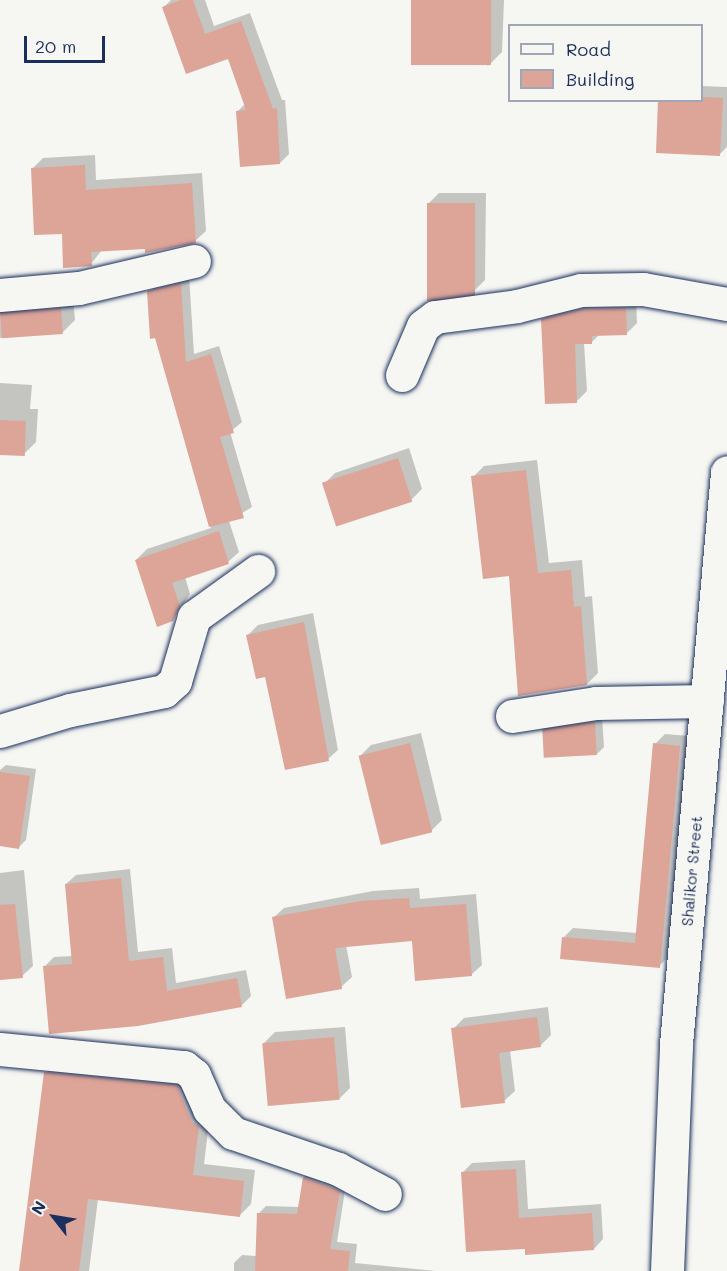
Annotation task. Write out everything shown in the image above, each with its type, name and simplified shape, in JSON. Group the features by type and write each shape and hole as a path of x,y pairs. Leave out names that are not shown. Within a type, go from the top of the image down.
{"street":[{"path":"0,295 79,288 194,261"},
{"path":"402,375 420,332 435,317 517,306 581,290 643,289 727,304"},
{"name":"Shаlikor Street","path":"667,1271 676,1044 727,472"},
{"path":"0,731 70,710 164,691 175,681 194,617 258,571"},
{"path":"512,716 596,703 707,701"},
{"path":"0,1049 183,1067 194,1074 209,1108 233,1133 338,1169 385,1194"}],"building":[{"path":"181,0 193,0 205,34 241,21 273,109 277,108 280,164 240,167 236,111 246,110 228,59 186,74 162,7"},
{"path":"411,0 491,0 491,65 411,65"},
{"path":"703,97 723,98 720,156 656,153 658,102 703,102"},
{"path":"85,165 86,190 192,183 196,243 145,253 145,249 91,252 92,266 63,268 62,234 34,235 31,168"},
{"path":"427,203 475,203 475,301 427,301"},
{"path":"181,283 186,362 211,354 234,433 220,437 244,518 209,527 155,338 150,339 147,291"},
{"path":"61,308 63,334 2,338 0,312"},
{"path":"626,308 627,335 592,336 592,344 575,344 577,403 545,404 541,319 583,309"},
{"path":"0,420 26,421 25,456 0,455"},
{"path":"398,458 412,502 336,526 322,483"},
{"path":"526,470 538,573 571,570 574,607 581,606 587,685 518,696 509,576 483,579 471,476"},
{"path":"219,531 229,564 172,583 180,606 173,621 157,627 135,560"},
{"path":"304,622 329,761 285,770 265,677 256,679 246,635"},
{"path":"595,722 597,755 544,758 542,725"},
{"path":"410,743 432,832 381,845 359,756"},
{"path":"653,743 680,746 660,968 560,959 562,937 635,943"},
{"path":"0,772 30,776 19,849 0,846"},
{"path":"121,878 129,961 163,957 167,991 237,978 242,1007 138,1026 49,1034 43,966 72,964 65,884"},
{"path":"409,898 410,908 466,904 472,976 415,981 412,941 335,948 342,989 286,999 272,917 361,901"},
{"path":"15,904 23,978 0,980 0,905"},
{"path":"537,1017 541,1047 499,1053 505,1103 461,1108 451,1028"},
{"path":"334,1037 339,1100 268,1106 262,1043"},
{"path":"44,1072 177,1085 192,1123 199,1126 193,1175 244,1181 240,1217 88,1199 79,1271 19,1271"},
{"path":"516,1169 519,1218 592,1213 594,1250 525,1255 525,1249 466,1252 461,1172"},
{"path":"303,1177 340,1191 330,1249 350,1251 348,1271 255,1271 257,1213 297,1214"}]}
